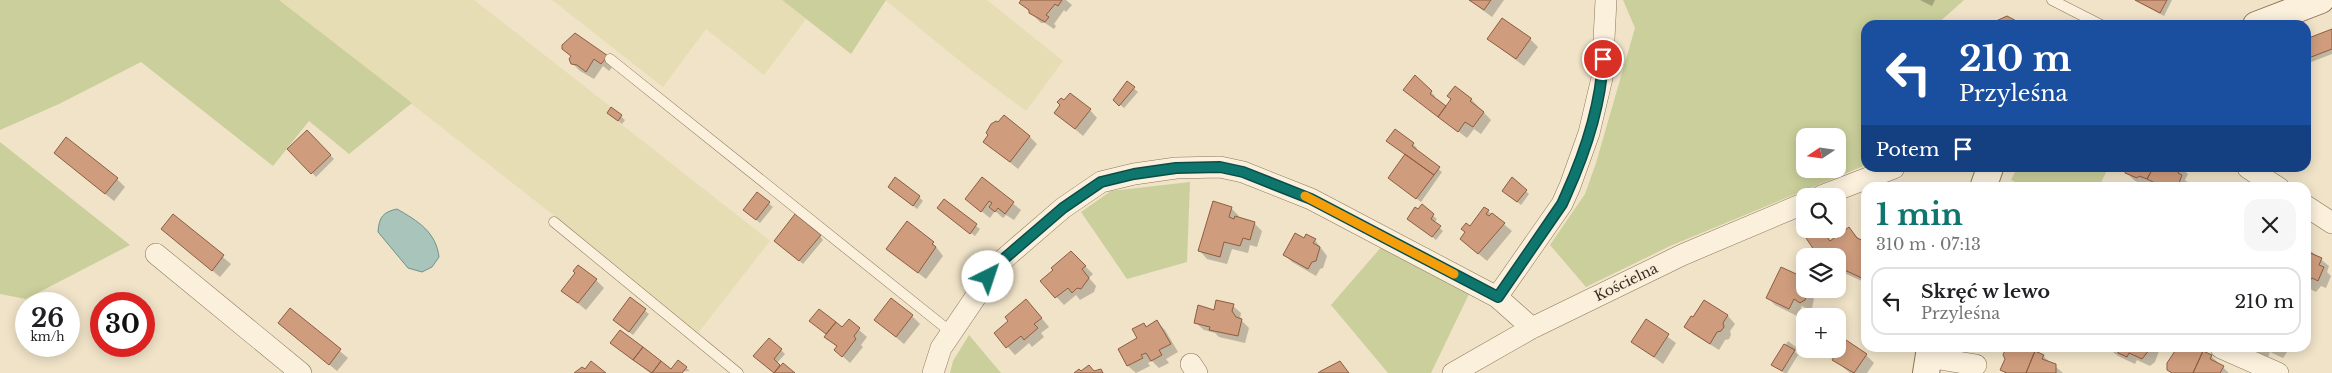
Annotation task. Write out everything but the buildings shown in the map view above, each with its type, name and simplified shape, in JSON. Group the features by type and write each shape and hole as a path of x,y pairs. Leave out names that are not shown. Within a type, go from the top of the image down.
{"street":[{"path":"1498,297 1562,204 1570,186 1589,133 1602,78 1606,0"},
{"path":"2269,20 2321,0"},
{"path":"933,373 941,348 998,264 1063,208 1101,182 1134,174 1176,168 1220,167 1243,172 1311,199 1498,297 1532,328"},
{"path":"1842,188 1884,172"},
{"path":"2254,172 2269,182"},
{"name":"Kościelna","path":"1453,373 1532,328 1682,255 1796,207"},
{"path":"2311,209 2332,223"},
{"path":"156,254 301,373"},
{"path":"2230,352 2278,373"},
{"path":"1928,359 1979,362"}],"lane":[{"path":"2052,0 2091,20"},
{"path":"610,60 952,333"},
{"path":"554,222 738,373"}],"shaded area":[{"path":"279,0 474,0 611,107 607,113 770,241 698,333 552,214"},
{"path":"552,0 782,0 806,19 764,75 706,29 663,87"},
{"path":"885,0 987,0 1063,61 1026,111 966,66"}],"green space":[{"path":"0,0 279,0 412,103 349,154 309,121 273,166 141,62 59,104 0,130"},
{"path":"782,0 886,0 851,54"},
{"path":"1623,0 1964,0 1942,20 1861,20 1861,167 1846,173 1846,128 1796,128 1796,178 1835,178 1810,188 1796,188 1796,194 1670,246 1586,287 1550,245 1585,194 1596,163 1635,28"},
{"path":"0,142 130,245 39,292 15,292 15,297 0,294"},
{"path":"2015,172 2106,172 2101,182 2015,182 2011,180"},
{"path":"1190,182 1187,262 1127,279 1081,212 1111,191"},
{"path":"1383,245 1469,294 1431,373 1388,373 1331,305"},
{"path":"969,335 1001,373 950,373 953,361"}],"water":[{"path":"397,209 425,228 437,248 439,257 432,267 422,272 408,268 378,232 379,222 383,216"}],"slow traffic":[{"path":"1305,196 1454,274"}],"route":[{"path":"988,277 998,264 1063,208 1101,182 1134,174 1176,168 1220,167 1243,172 1311,199 1498,297 1562,204 1570,186 1589,133 1602,78 1603,59"}]}
